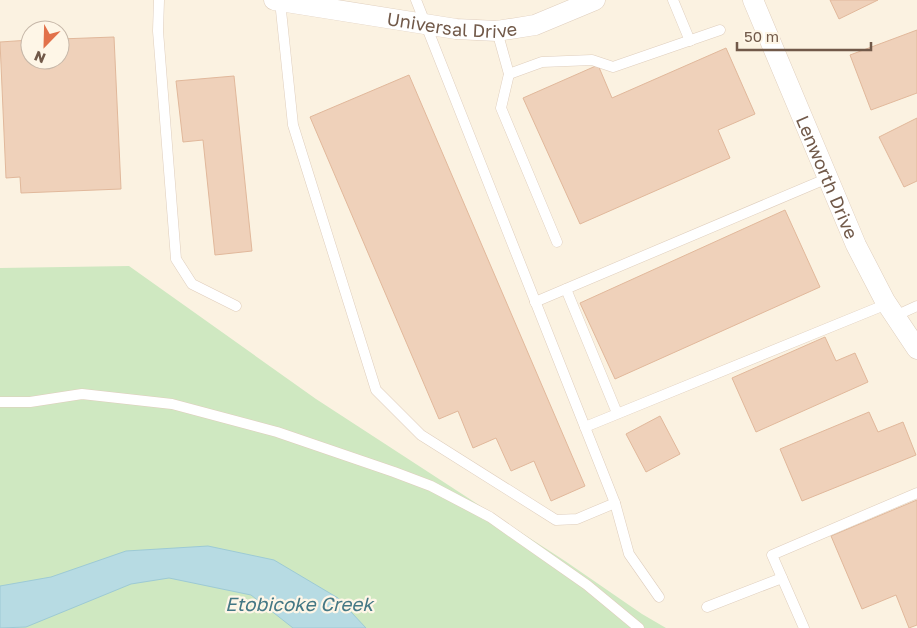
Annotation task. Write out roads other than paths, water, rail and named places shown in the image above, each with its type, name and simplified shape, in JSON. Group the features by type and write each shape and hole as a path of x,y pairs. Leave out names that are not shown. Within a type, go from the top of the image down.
{"street":[{"name":"Universal Drive","path":"277,0 340,5 456,30 498,31 535,25 595,0"},
{"name":"Lenworth Drive","path":"752,0 856,245 891,310 917,349"}],"lane":[{"path":"159,0 158,31 176,260 192,284 236,306"},
{"path":"277,0 293,125 376,390 421,435 556,520 577,519 615,502"},
{"path":"416,0 615,502 629,554 659,597"},
{"path":"672,0 690,41"},
{"path":"509,74 542,62 592,60 613,67 720,30"},
{"path":"498,31 509,74 501,108 558,242"},
{"path":"536,302 828,178"},
{"path":"566,289 616,413"},
{"path":"585,426 891,310 917,306"},
{"path":"0,402 30,402 82,394 172,404 277,432 394,472 431,486 490,517 587,585 639,628"},
{"path":"804,628 772,555 917,493"},
{"path":"707,607 782,578"}],"water":[{"name":"Etobicoke Creek","path":"208,546 274,560 338,598 366,628 293,628 251,595 169,578 131,584 26,627 0,628 0,586 51,577 126,551"}]}
